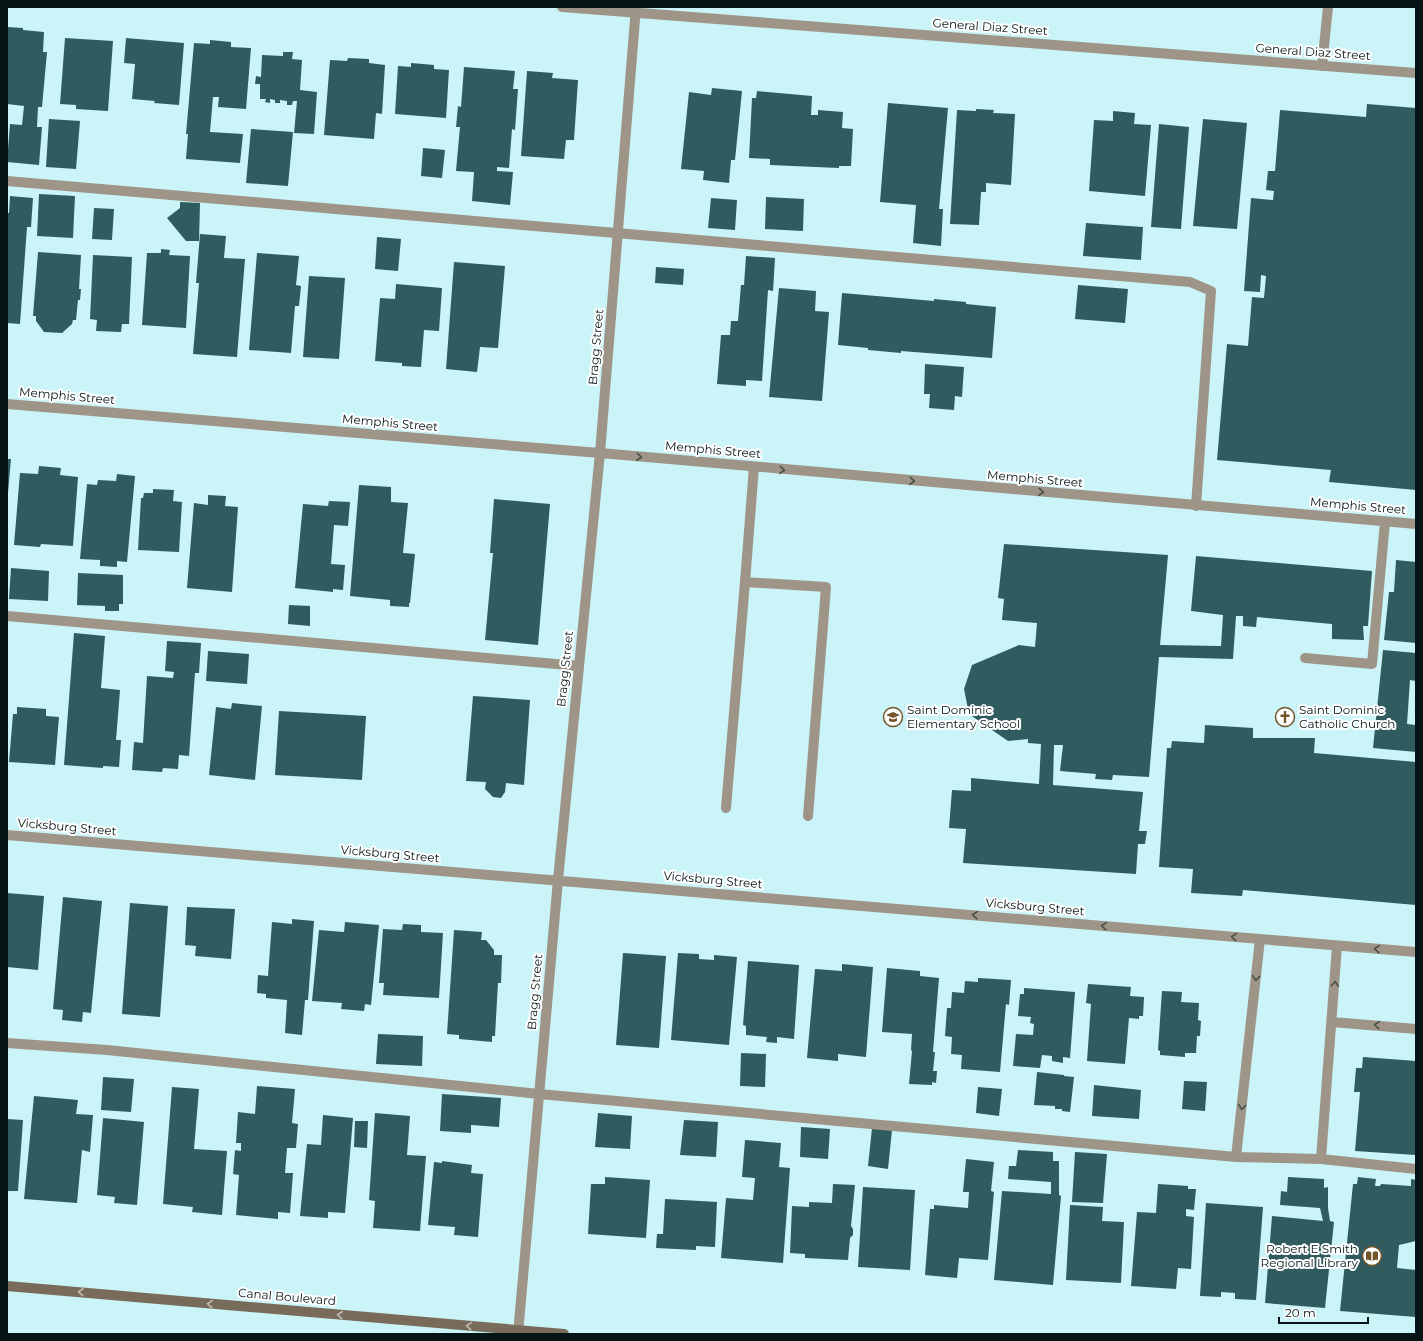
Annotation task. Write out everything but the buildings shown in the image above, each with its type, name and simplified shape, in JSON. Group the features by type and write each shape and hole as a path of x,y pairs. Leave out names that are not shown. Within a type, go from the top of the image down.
{"main road":[{"name":"Canal Boulevard","path":"7,1286 518,1332 564,1334"}],"street":[{"name":"General Diaz Street","path":"562,7 636,10 1416,73"},
{"path":"1322,66 1328,7"},
{"name":"Bragg Street","path":"518,1332 558,880 600,454 636,10"},
{"path":"7,181 1190,282 1211,291 1196,506"},
{"name":"Memphis Street","path":"7,404 1416,524"},
{"path":"726,808 754,467"},
{"path":"1305,658 1372,664 1385,522"},
{"path":"745,582 826,587 808,816"},
{"path":"7,616 579,666"},
{"name":"Vicksburg Street","path":"7,835 1416,952"},
{"path":"1236,1157 1260,939"},
{"path":"1321,1159 1338,946"},
{"path":"1332,1022 1416,1029"},
{"path":"7,1043 107,1050 539,1094 1236,1157 1321,1159 1416,1168"}],"place":[{"name":"Saint Dominic Elementary School","path":"893,717"},
{"name":"Saint Dominic Catholic Church","path":"1285,717"},
{"name":"Robert E Smith Regional Library","path":"1372,1256"}]}
